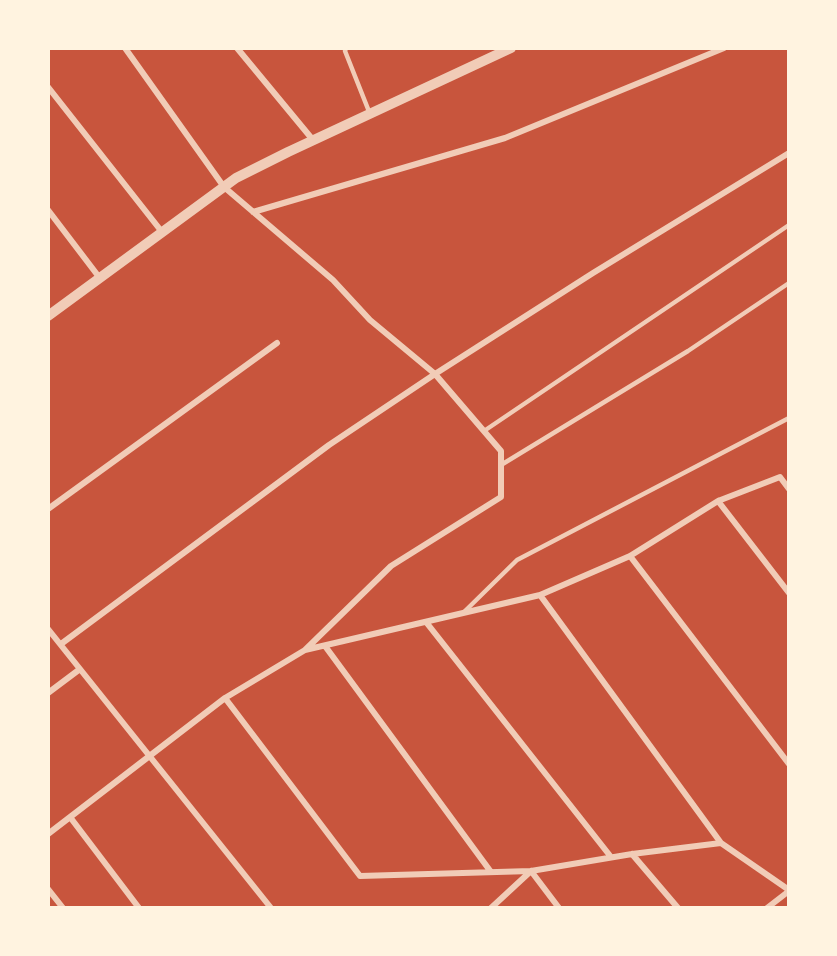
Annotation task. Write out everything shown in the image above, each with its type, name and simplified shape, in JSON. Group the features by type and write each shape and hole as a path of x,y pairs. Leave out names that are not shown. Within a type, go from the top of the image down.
{"street":[{"path":"48,834 225,698 305,650 391,566 501,497 501,451 435,374 370,320 333,280 224,187 125,48"},
{"path":"237,48 313,140"},
{"path":"48,316 237,178 511,48"},
{"path":"253,212 504,138 724,48"},
{"path":"48,87 162,232"},
{"path":"60,644 328,445 593,273 789,153"},
{"path":"48,210 99,277"},
{"path":"48,509 277,343"},
{"path":"305,650 540,595 630,556 718,501 789,473"},
{"path":"780,477 789,489"},
{"path":"718,501 789,593"},
{"path":"630,556 789,764"},
{"path":"540,595 721,843 789,890 767,908"},
{"path":"426,622 611,857"},
{"path":"48,629 271,908"},
{"path":"325,645 491,872"},
{"path":"48,693 80,669"},
{"path":"225,698 360,876 531,871 611,857 721,843"},
{"path":"70,817 138,908"},
{"path":"632,854 678,908"},
{"path":"491,908 531,871"},
{"path":"531,871 558,908"},
{"path":"48,889 63,908"}],"lane":[{"path":"346,48 345,51 370,114"},
{"path":"484,431 789,225"},
{"path":"501,465 688,351 789,283"},
{"path":"463,613 518,561 789,418"}]}
